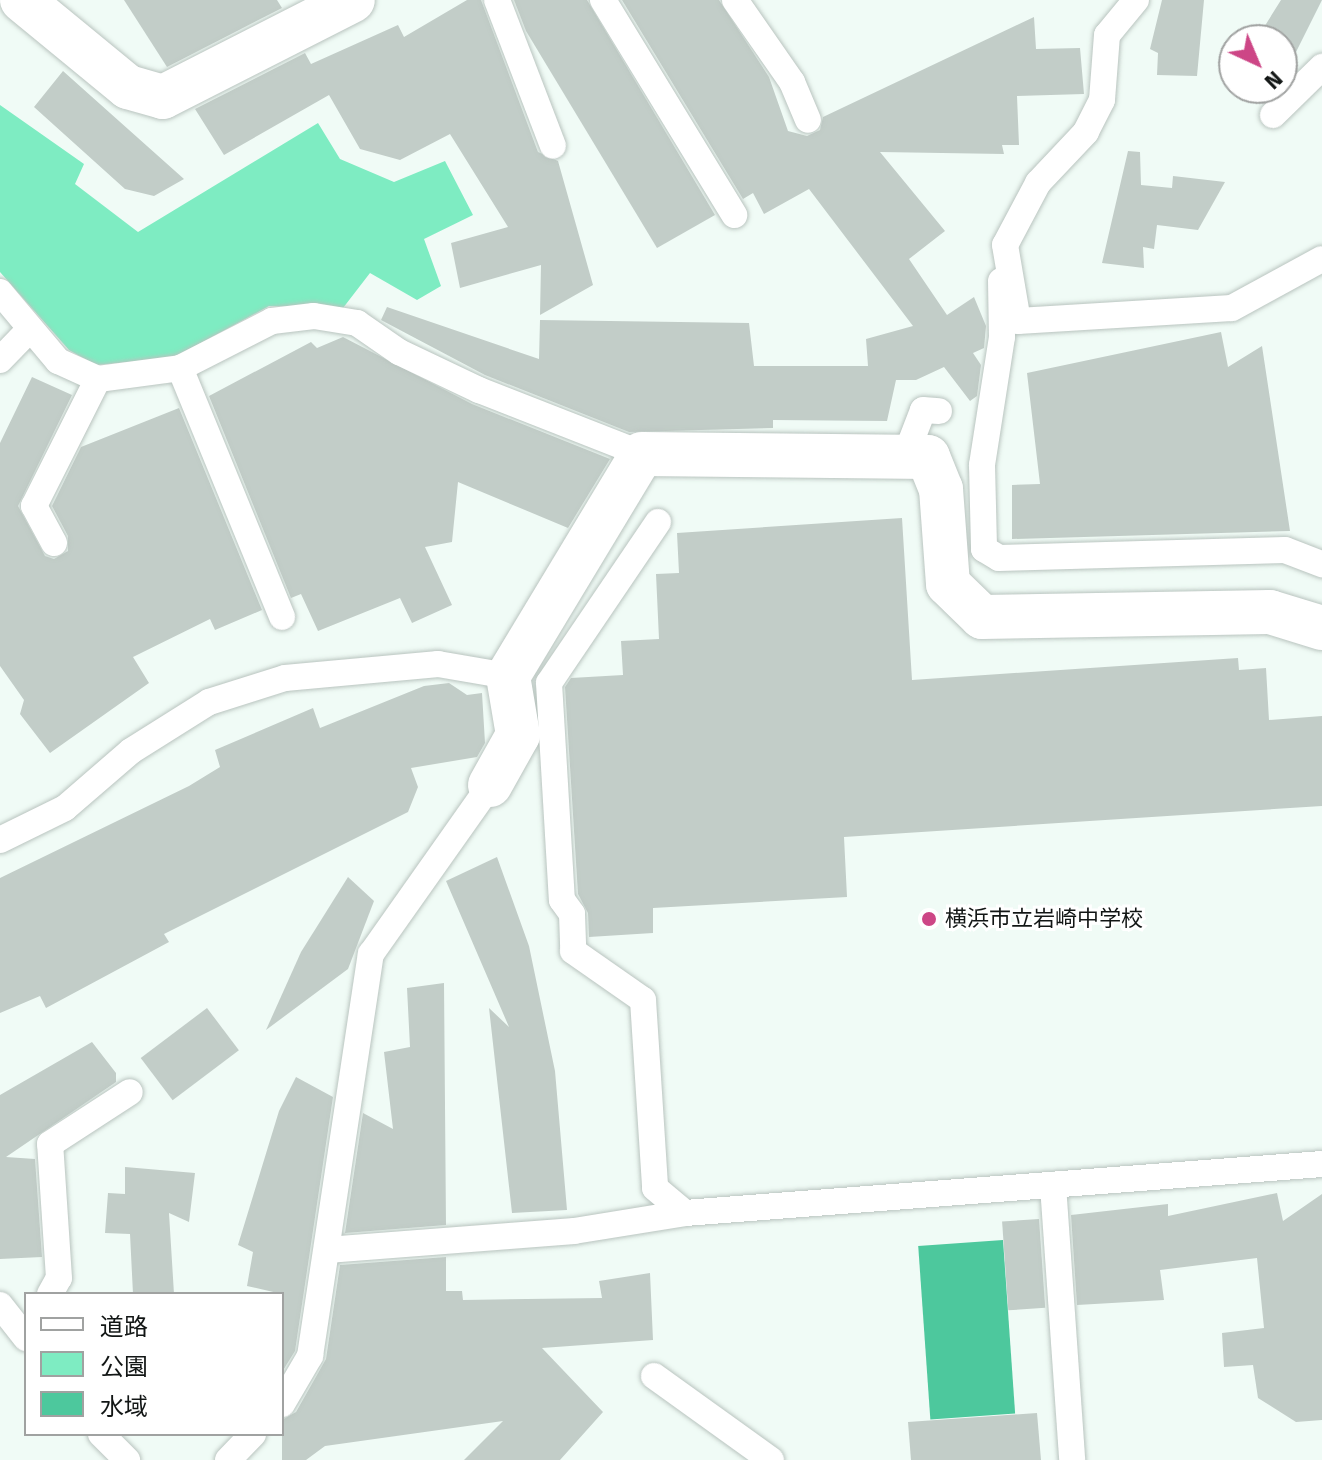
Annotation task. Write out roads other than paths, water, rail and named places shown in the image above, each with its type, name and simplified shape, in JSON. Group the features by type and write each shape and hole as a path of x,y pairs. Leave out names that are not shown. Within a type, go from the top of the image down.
{"street":[{"path":"22,0 128,87 163,97 303,11 353,0"},
{"path":"490,785 518,735 508,676 642,454 928,457 941,489 948,584 982,617 1270,612 1322,628"}],"lane":[{"path":"497,0 553,146"},
{"path":"603,0 734,215"},
{"path":"735,0 792,82 808,120"},
{"path":"1136,0 1107,35 1102,100 1086,132 1038,183 1005,245 997,380 982,465 984,549 999,558 1285,550 1322,564"},
{"path":"1273,115 1322,67"},
{"path":"1005,245 1018,321 1232,308 1322,259"},
{"path":"0,292 58,361 98,379 180,368 272,321 314,316 357,323 399,352 479,390 642,454"},
{"path":"0,360 30,329"},
{"path":"180,368 282,617"},
{"path":"54,543 34,506 98,379"},
{"path":"905,457 923,410 939,411"},
{"path":"967,443 982,465"},
{"path":"658,522 549,683 562,900 572,914 573,951 643,1000 655,1188 685,1213"},
{"path":"0,840 65,808 131,751 209,702 285,678 438,664 508,676"},
{"path":"284,1401 310,1356 371,954 490,785"},
{"path":"51,1292 59,1278 50,1144 130,1092"},
{"path":"327,1250 574,1231 685,1213 1322,1164"},
{"path":"1053,1185 1072,1460"},
{"path":"0,1305 24,1335"},
{"path":"654,1376 771,1460"},
{"path":"103,1436 127,1460"},
{"path":"228,1460 251,1436"}],"water":[{"path":"1003,1240 1015,1414 930,1420 918,1246"}],"place":[{"name":"横浜市立岩崎中学校","path":"929,919"}]}
